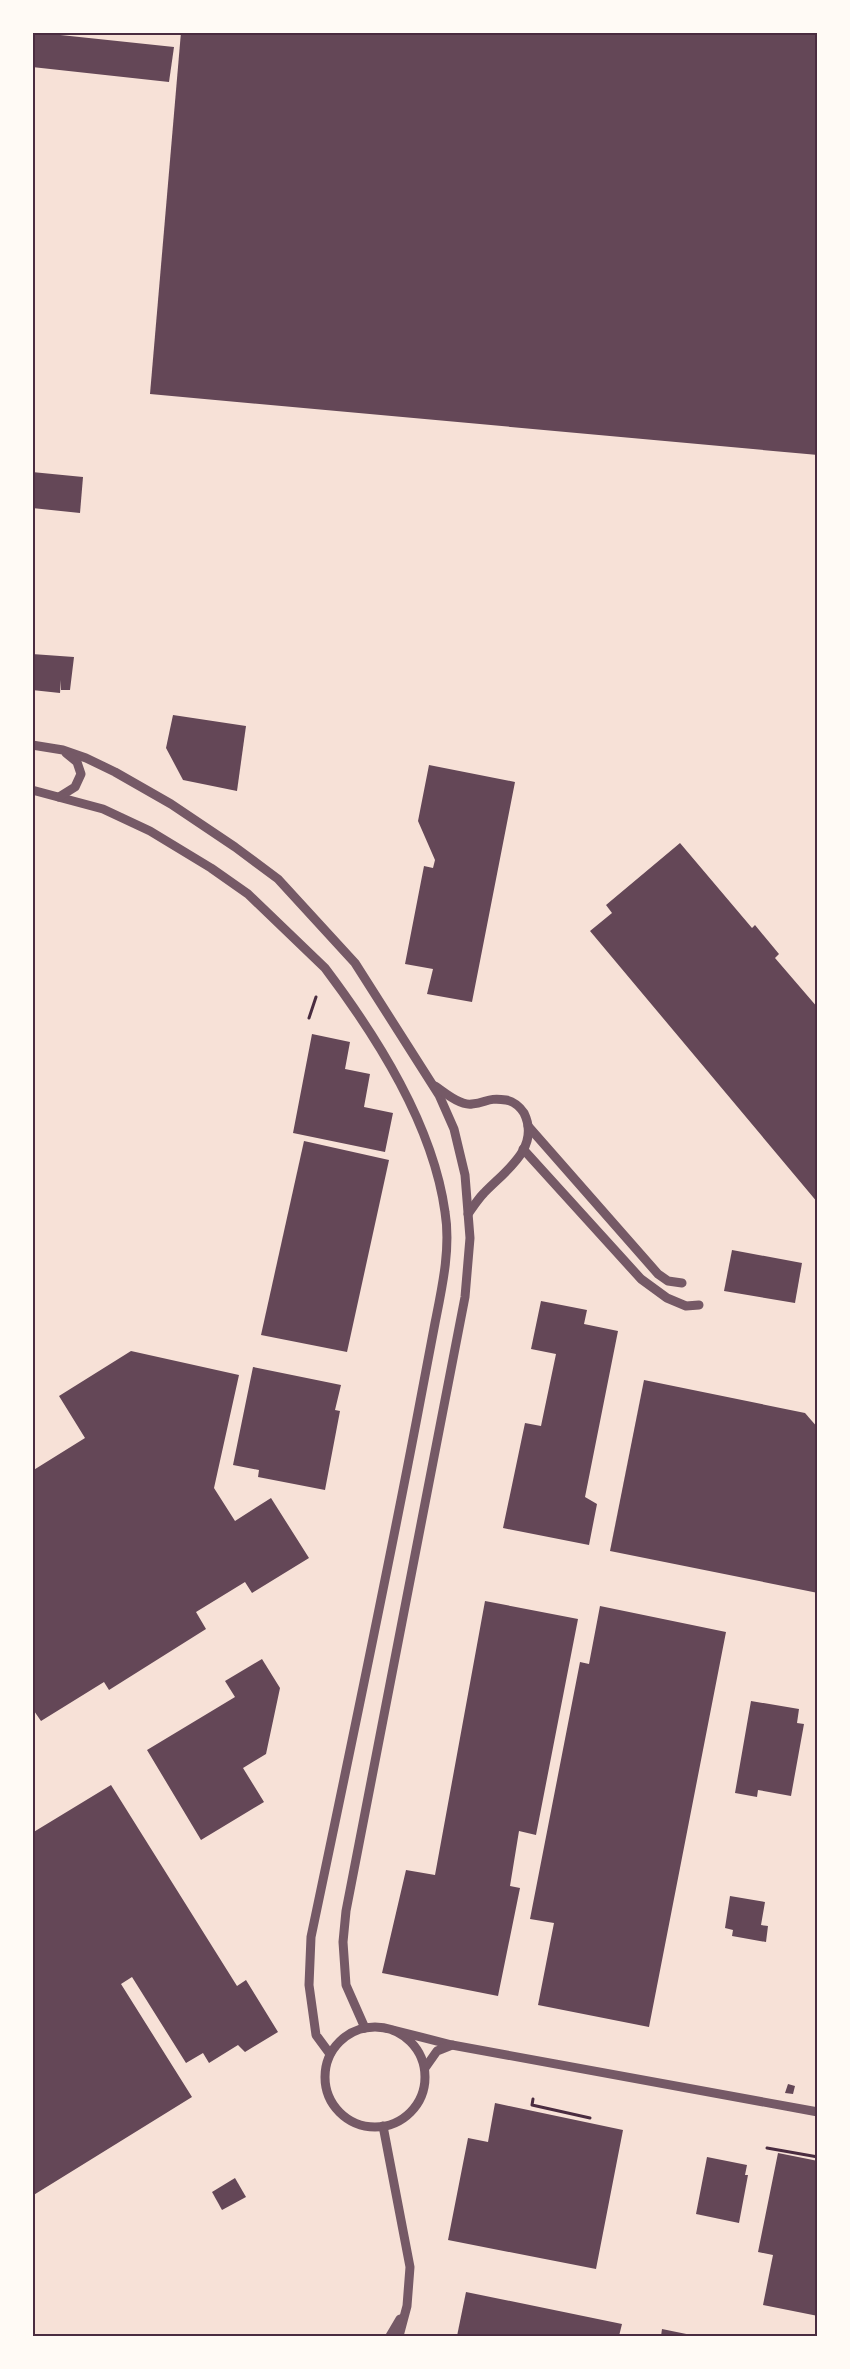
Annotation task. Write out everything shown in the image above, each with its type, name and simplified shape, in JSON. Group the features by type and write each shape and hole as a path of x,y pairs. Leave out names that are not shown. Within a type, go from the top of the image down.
{"street":[{"path":"32,745 63,750 86,758 115,772 163,800 235,847 278,879 355,963 430,1083 454,1129 465,1175 470,1238 465,1297 346,1911 343,1942 346,1985 365,2028"},
{"path":"60,796 75,787 81,774 77,762 63,750"},
{"path":"32,790 103,809 150,831 211,868 248,894 325,968 387,1062 419,1120 435,1164 444,1205 446,1253 440,1300 391,1555 311,1937 309,1985 316,2034 330,2054"},
{"path":"430,1083 462,1102 471,1105 490,1098 509,1100 521,1108 528,1126 658,1274 668,1280 682,1283"},
{"path":"468,1214 483,1194 516,1162 524,1149 528,1126"},
{"path":"524,1149 641,1279 667,1298 686,1306 699,1305"},
{"path":"393,2030 410,2040 419,2053 425,2068 425,2084 420,2099 411,2112 399,2121 383,2126 369,2127 355,2123 343,2115 333,2104 327,2091 325,2079 326,2066 330,2054 339,2042 351,2033 365,2028 381,2027 393,2030 452,2045 818,2112"},
{"path":"425,2068 437,2051 452,2045"},
{"path":"383,2126 410,2267 407,2306 399,2336"},
{"path":"390,2336 407,2306"}],"path":[{"path":"533,2099 532,2104 590,2118"},
{"path":"767,2148 818,2157"}],"building":[{"path":"32,32 174,47 169,82 32,67"},
{"path":"181,32 818,32 818,455 150,394"},
{"path":"32,472 83,477 80,513 32,508"},
{"path":"32,654 74,657 70,690 61,690 61,680 60,693 32,690"},
{"path":"173,715 246,726 237,791 183,780 166,748"},
{"path":"429,765 515,782 472,1002 427,994 433,969 405,964 424,866 433,868 435,860 418,821"},
{"path":"680,843 752,928 755,925 779,954 775,958 818,1008 818,1203 590,931 612,913 606,905"},
{"path":"312,1034 350,1042 345,1069 370,1074 364,1107 393,1113 385,1152 293,1133"},
{"path":"304,1141 389,1160 347,1352 261,1335"},
{"path":"732,1250 802,1263 795,1303 724,1291"},
{"path":"541,1301 587,1310 584,1324 618,1331 585,1497 597,1504 589,1545 503,1528 525,1423 541,1426 556,1354 531,1349"},
{"path":"131,1351 239,1375 214,1488 235,1521 271,1498 309,1558 252,1593 245,1582 196,1612 206,1629 109,1690 104,1682 41,1721 32,1708 32,1471 85,1438 59,1396"},
{"path":"253,1367 341,1385 335,1410 340,1411 325,1490 258,1477 259,1470 233,1465"},
{"path":"644,1380 805,1413 818,1428 818,1593 610,1551"},
{"path":"485,1601 578,1619 536,1835 519,1831 510,1886 520,1888 498,1996 382,1973 406,1870 435,1875"},
{"path":"600,1606 726,1632 649,2027 538,2005 554,1923 530,1919 580,1662 589,1664"},
{"path":"262,1659 280,1688 266,1754 243,1768 264,1802 201,1840 147,1750 235,1697 225,1681"},
{"path":"751,1701 799,1709 797,1723 804,1724 791,1796 758,1790 757,1797 735,1793"},
{"path":"111,1785 237,1986 246,1980 278,2032 245,2052 238,2045 209,2063 203,2053 186,2063 132,1977 121,1984 192,2097 32,2196 32,1833"},
{"path":"730,1896 765,1902 761,1925 768,1926 766,1942 732,1936 733,1930 725,1928"},
{"path":"788,2084 795,2086 793,2094 785,2093"},
{"path":"495,2103 623,2130 596,2269 448,2240 468,2138 488,2142"},
{"path":"778,2153 818,2161 818,2316 763,2305 773,2255 758,2252"},
{"path":"707,2157 747,2165 745,2175 748,2175 739,2223 696,2214"},
{"path":"235,2178 246,2197 222,2210 212,2192"},
{"path":"466,2292 622,2324 619,2336 457,2336"},
{"path":"662,2329 696,2336 661,2336"}]}
